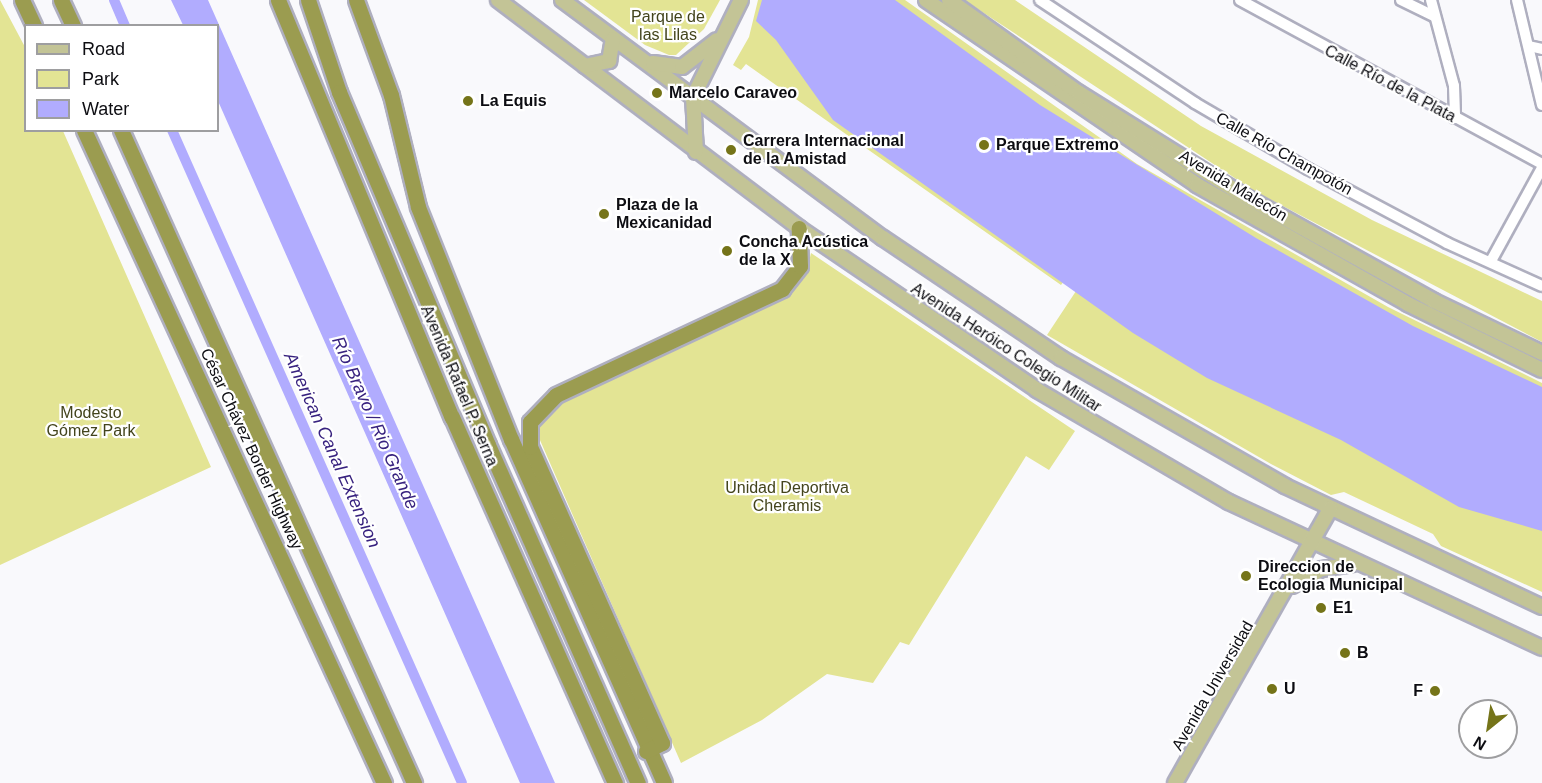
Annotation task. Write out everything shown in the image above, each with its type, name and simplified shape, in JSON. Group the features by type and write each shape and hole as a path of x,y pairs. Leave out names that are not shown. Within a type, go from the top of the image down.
{"highway":[{"path":"22,0 33,24"},
{"path":"61,0 72,24"},
{"path":"356,0 391,95 418,207 511,439 646,751 664,783"},
{"name":"Avenida Rafael P. Serna","path":"279,2 452,417 615,783"},
{"name":"Avenida Rafael P. Serna","path":"308,2 339,92 488,445 638,783"},
{"name":"César Chávez Border Highway","path":"85,132 384,783"},
{"name":"César Chávez Border Highway","path":"122,132 414,783"},
{"path":"646,751 662,743 530,447 530,422 556,395 782,289 800,266 799,228"}],"main road":[{"name":"Avenida Heróico Colegio Militar","path":"498,0 799,228 1084,420 1313,545 1538,644"},
{"name":"Avenida Heróico Colegio Militar","path":"562,0 883,238 1061,358 1330,509 1542,607"},
{"path":"696,152 693,97 741,0"},
{"name":"Avenida Malecón","path":"926,0 1197,185 1408,304 1542,370"},
{"name":"Avenida Malecón","path":"948,0 1079,93 1243,195 1434,301 1542,354"},
{"path":"637,56 682,68 721,38"},
{"path":"585,66 609,61 613,39"},
{"name":"Avenida Universidad","path":"1175,783 1290,586 1330,509"},
{"path":"1290,586 1322,569 1355,564"}],"street":[{"name":"Calle Río Champotón","path":"1040,0 1288,157 1447,243 1542,286"},
{"name":"Calle Río de la Plata","path":"1240,0 1542,166"},
{"path":"1401,0 1434,16"},
{"path":"1431,0 1454,86 1455,118"},
{"path":"1517,0 1542,105"},
{"path":"1529,46 1542,49"},
{"path":"1491,261 1542,166"}],"green space":[{"name":"Modesto Gómez Park","path":"0,0 24,45 24,132 63,132 211,467 0,565"},
{"name":"Parque de las Lilas","path":"584,0 720,0 704,29 676,55 669,55 645,45"},
{"path":"758,0 905,0 1137,164 1388,307 1542,383 1542,592 1441,546 1433,534 1344,492 1331,495 1271,464 1047,335 1080,285 1067,277 1061,285 746,64 741,70 733,65 749,37"},
{"path":"964,0 1015,0 1201,126 1372,220 1542,301 1542,342 1256,192"},
{"name":"Unidad Deportiva Cheramis","path":"811,253 1075,431 1049,470 1026,456 909,645 900,642 873,683 827,674 762,720 681,763 536,431 551,408 789,296 806,274"}],"water":[{"path":"171,0 208,0 219,24 183,24"},
{"path":"762,0 895,0 1040,105 1256,238 1413,326 1542,387 1542,531 1459,507 1341,440 1207,378 1133,333 833,120 776,40 756,21"},
{"name":"Río Bravo / Rio Grande","path":"219,25 555,783 520,783 219,103"}],"waterway":[{"name":"American Canal Extension","path":"114,0 124,24"},
{"name":"American Canal Extension","path":"173,132 462,783"}],"place":[{"name":"Marcelo Caraveo","path":"657,93"},
{"name":"La Equis","path":"468,101"},
{"name":"Parque Extremo","path":"984,145"},
{"name":"Carrera Internacional de la Amistad","path":"731,150"},
{"name":"Plaza de la Mexicanidad","path":"604,214"},
{"name":"Concha Acústica de la X","path":"727,251"},
{"name":"Direccion de Ecologia Municipal","path":"1246,576"},
{"name":"E1","path":"1321,608"},
{"name":"B","path":"1345,653"},
{"name":"U","path":"1272,689"},
{"name":"F","path":"1435,691"}]}
